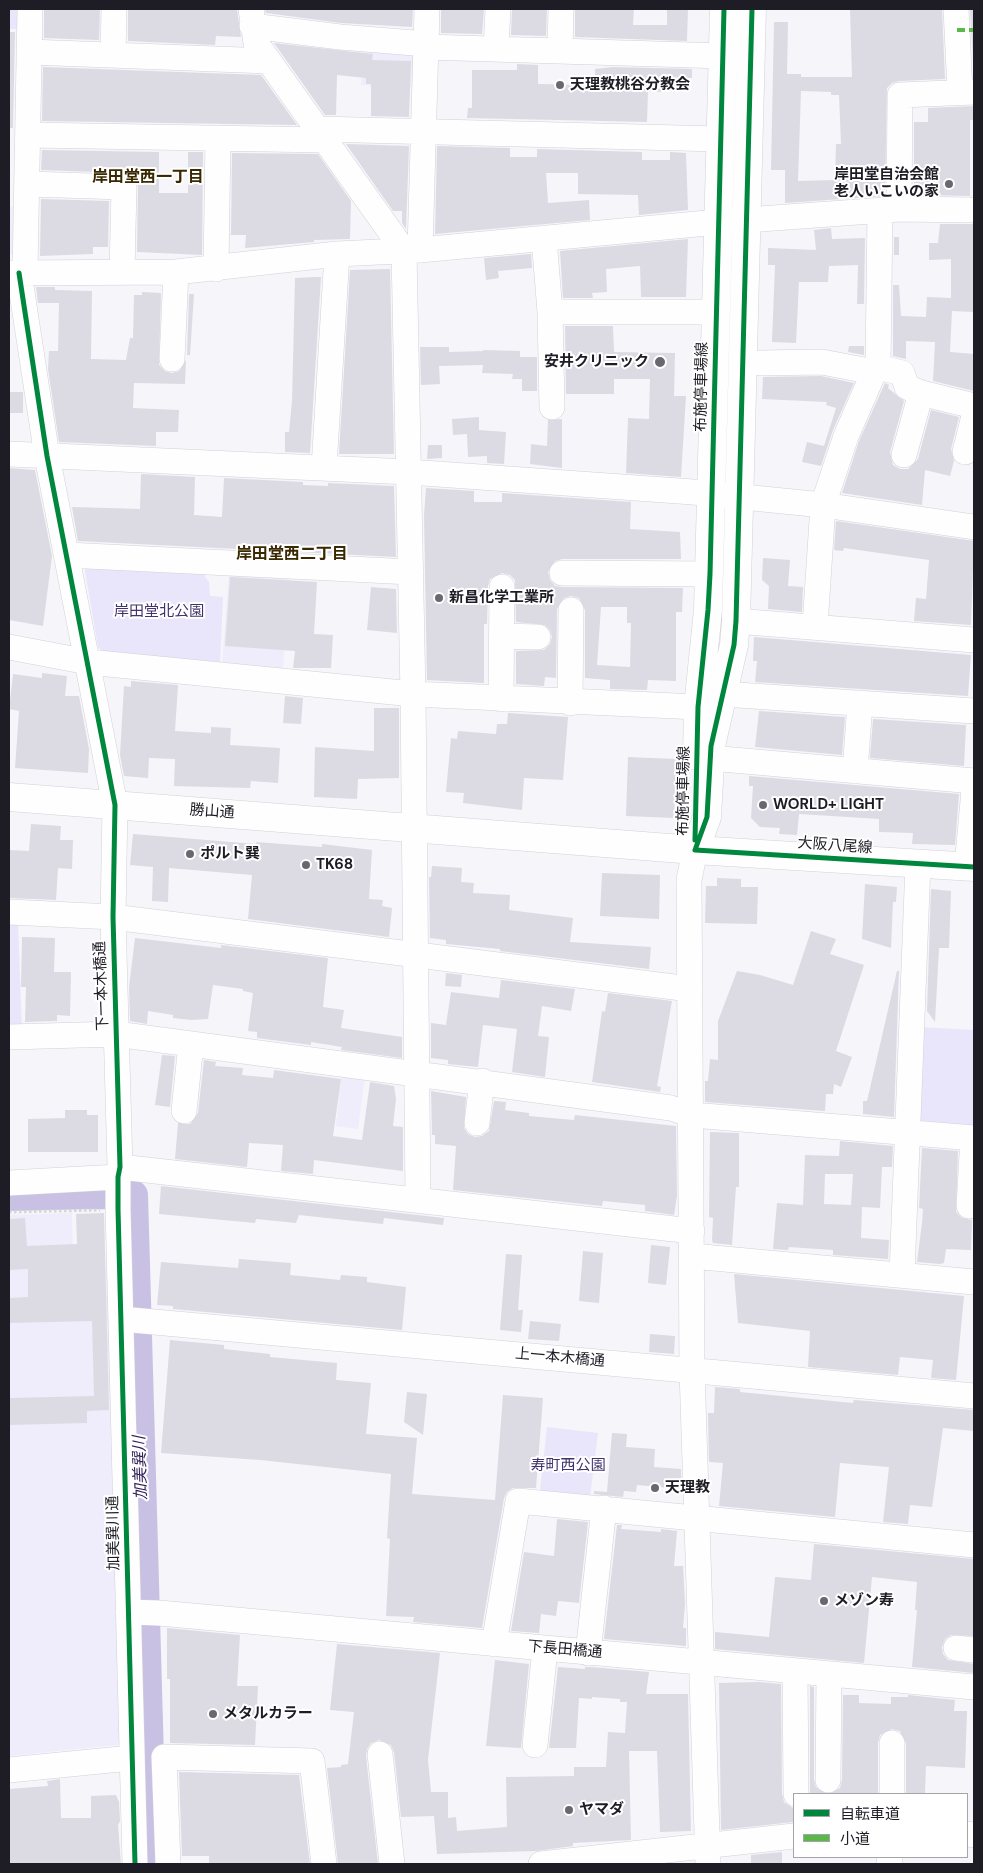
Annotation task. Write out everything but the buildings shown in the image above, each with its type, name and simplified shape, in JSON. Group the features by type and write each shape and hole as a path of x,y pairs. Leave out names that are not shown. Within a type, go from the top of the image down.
{"main road":[{"name":"布施停車場線","path":"694,850 707,817 710,758 734,645 736,621 725,495 716,312 724,9"},
{"name":"布施停車場線","path":"694,850 698,707 710,574 725,495 745,337 752,9"},
{"name":"勝山通","path":"9,796 415,828"},
{"name":"大阪八尾線","path":"415,828 694,850 971,867"}],"street":[{"name":"下一本木橋通","path":"30,9 27,184 18,273 47,456 115,805 113,917 118,1188"},
{"path":"113,55 114,9"},
{"path":"418,1199 415,828 409,472 412,250 422,131 427,9"},
{"path":"496,49 498,9"},
{"path":"560,51 561,9"},
{"path":"815,626 823,505 846,436 876,370 900,95 967,92 956,9"},
{"path":"412,250 321,134 256,43 251,18 340,37 426,45 724,56"},
{"path":"29,52 269,61"},
{"path":"29,135 218,138 422,131 720,139"},
{"path":"216,269 218,138"},
{"path":"27,184 124,187 122,272"},
{"path":"18,273 176,272 337,254 412,250 718,222 890,210 974,210"},
{"path":"544,238 550,312 552,408"},
{"path":"324,468 337,254"},
{"path":"172,359 176,272"},
{"path":"550,312 716,312"},
{"path":"760,363 822,362 902,373 907,387 921,393 974,406"},
{"path":"904,455 921,393"},
{"path":"965,452 974,416"},
{"path":"9,454 409,472 725,495 823,505 974,527"},
{"path":"67,555 411,572"},
{"path":"562,573 710,574"},
{"path":"501,699 502,586"},
{"path":"570,703 571,610"},
{"path":"736,621 974,640"},
{"path":"502,636 538,637"},
{"path":"9,648 88,662 413,694 570,703 698,707"},
{"path":"723,694 974,711"},
{"path":"855,771 860,704"},
{"path":"710,758 974,781"},
{"path":"971,867 974,790"},
{"path":"694,850 689,880 692,1115 692,1370 708,1856"},
{"path":"902,1274 918,864"},
{"path":"9,912 113,917 690,989"},
{"path":"9,1037 116,1034 482,1081 671,1108 692,1115 974,1138 968,1206"},
{"path":"184,1111 191,1044"},
{"path":"478,1123 482,1081"},
{"path":"9,1183 418,1199 692,1231"},
{"name":"加美巽川通","path":"118,1188 132,1320 140,1612 132,1758 135,1864"},
{"path":"692,1256 974,1282"},
{"name":"上一本木橋通","path":"132,1320 974,1396"},
{"path":"494,1644 518,1501 974,1545"},
{"path":"588,1653 604,1508"},
{"name":"下長田橋通","path":"140,1612 974,1687"},
{"path":"535,1745 545,1649"},
{"path":"795,1671 796,1793"},
{"path":"828,1780 829,1674"},
{"path":"892,1743 892,1793"},
{"path":"380,1754 392,1864"},
{"path":"168,1864 164,1757 312,1761 324,1864"},
{"path":"9,1770 132,1758"},
{"path":"541,1864 708,1856 793,1836"}],"path":[{"path":"9,1212 118,1188"}],"shaded area":[{"path":"362,45 420,51 420,87 361,85"},
{"path":"9,207 19,207 18,254 9,254"},
{"path":"229,571 290,575 283,669 222,665"},
{"path":"342,1072 365,1075 358,1129 336,1126"},
{"path":"72,1213 73,1269 111,1268 125,1744 9,1756 9,1215"}],"green space":[{"path":"9,9 22,9 22,29 9,29"},
{"name":"岸田堂北公園","path":"86,567 205,568 205,577 209,582 210,596 223,597 220,662 105,654 98,647 85,571"},
{"path":"9,921 18,921 22,1032 9,1033"},
{"path":"919,1027 974,1030 974,1132 920,1130"},
{"name":"寿町西公園","path":"547,1427 598,1433 589,1505 539,1499"}],"waterway":[{"name":"加美巽川","path":"9,1196 133,1195 152,1864"}],"marked path":[{"path":"957,30 974,30"}],"cycle path":[{"path":"695,840 698,707 710,574 724,9"},
{"path":"695,850 707,817 711,746 734,645 736,621 752,9"},
{"path":"19,273 47,456 115,805 113,917 120,1167 118,1177 118,1209 135,1864"},
{"path":"695,850 974,867"}],"place":[{"name":"天理教桃谷分教会","path":"560,85"},
{"name":"岸田堂自治会館 老人いこいの家","path":"949,184"},
{"name":"安井クリニック","path":"660,362"},
{"name":"新昌化学工業所","path":"439,598"},
{"name":"WORLD+ LIGHT","path":"763,805"},
{"name":"ポルト巽","path":"190,854"},
{"name":"TK68","path":"306,865"},
{"name":"天理教","path":"655,1488"},
{"name":"メゾン寿","path":"824,1601"},
{"name":"メタルカラー","path":"213,1714"},
{"name":"ヤマダ","path":"569,1810"}],"district":[{"name":"岸田堂西一丁目","path":"148,178"},
{"name":"岸田堂西二丁目","path":"292,555"}]}
